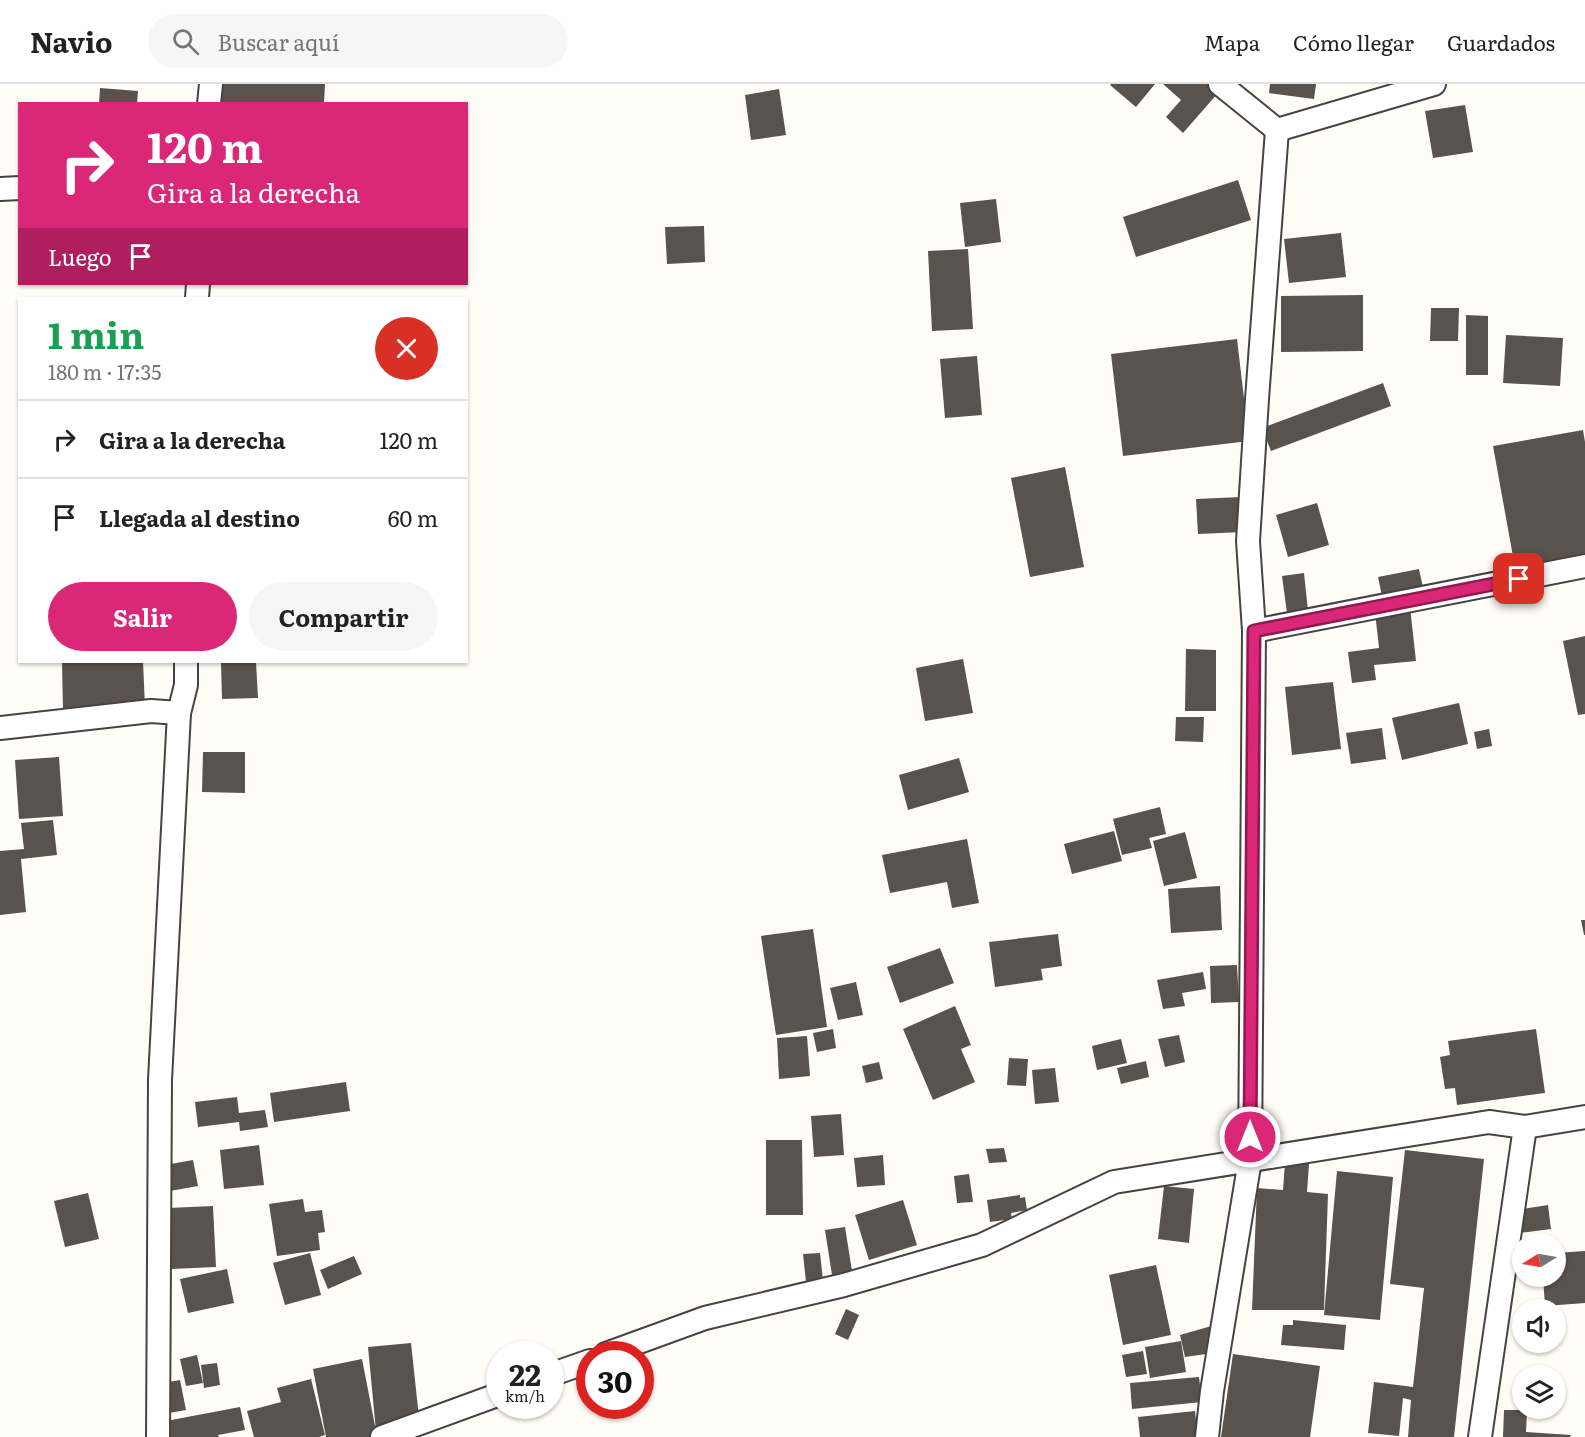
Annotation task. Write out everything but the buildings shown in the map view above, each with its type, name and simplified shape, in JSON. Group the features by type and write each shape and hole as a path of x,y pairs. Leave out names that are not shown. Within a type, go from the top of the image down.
{"street":[{"path":"209,102 211,84"},
{"path":"1220,84 1277,130"},
{"path":"1277,130 1434,84"},
{"path":"1207,1437 1212,1390 1250,1160 1254,631 1248,542 1277,130"},
{"path":"0,189 18,188"},
{"path":"1254,631 1585,566"},
{"path":"158,1437 160,1080 179,714 186,685 186,663"},
{"path":"0,728 150,711 179,714"},
{"path":"642,1341 705,1318 844,1285 982,1245 1114,1182 1489,1122 1525,1127 1585,1117"},
{"path":"1480,1437 1525,1127"},
{"path":"382,1437 486,1399"}],"route":[{"path":"1250,1137 1254,631 1519,579"}]}
